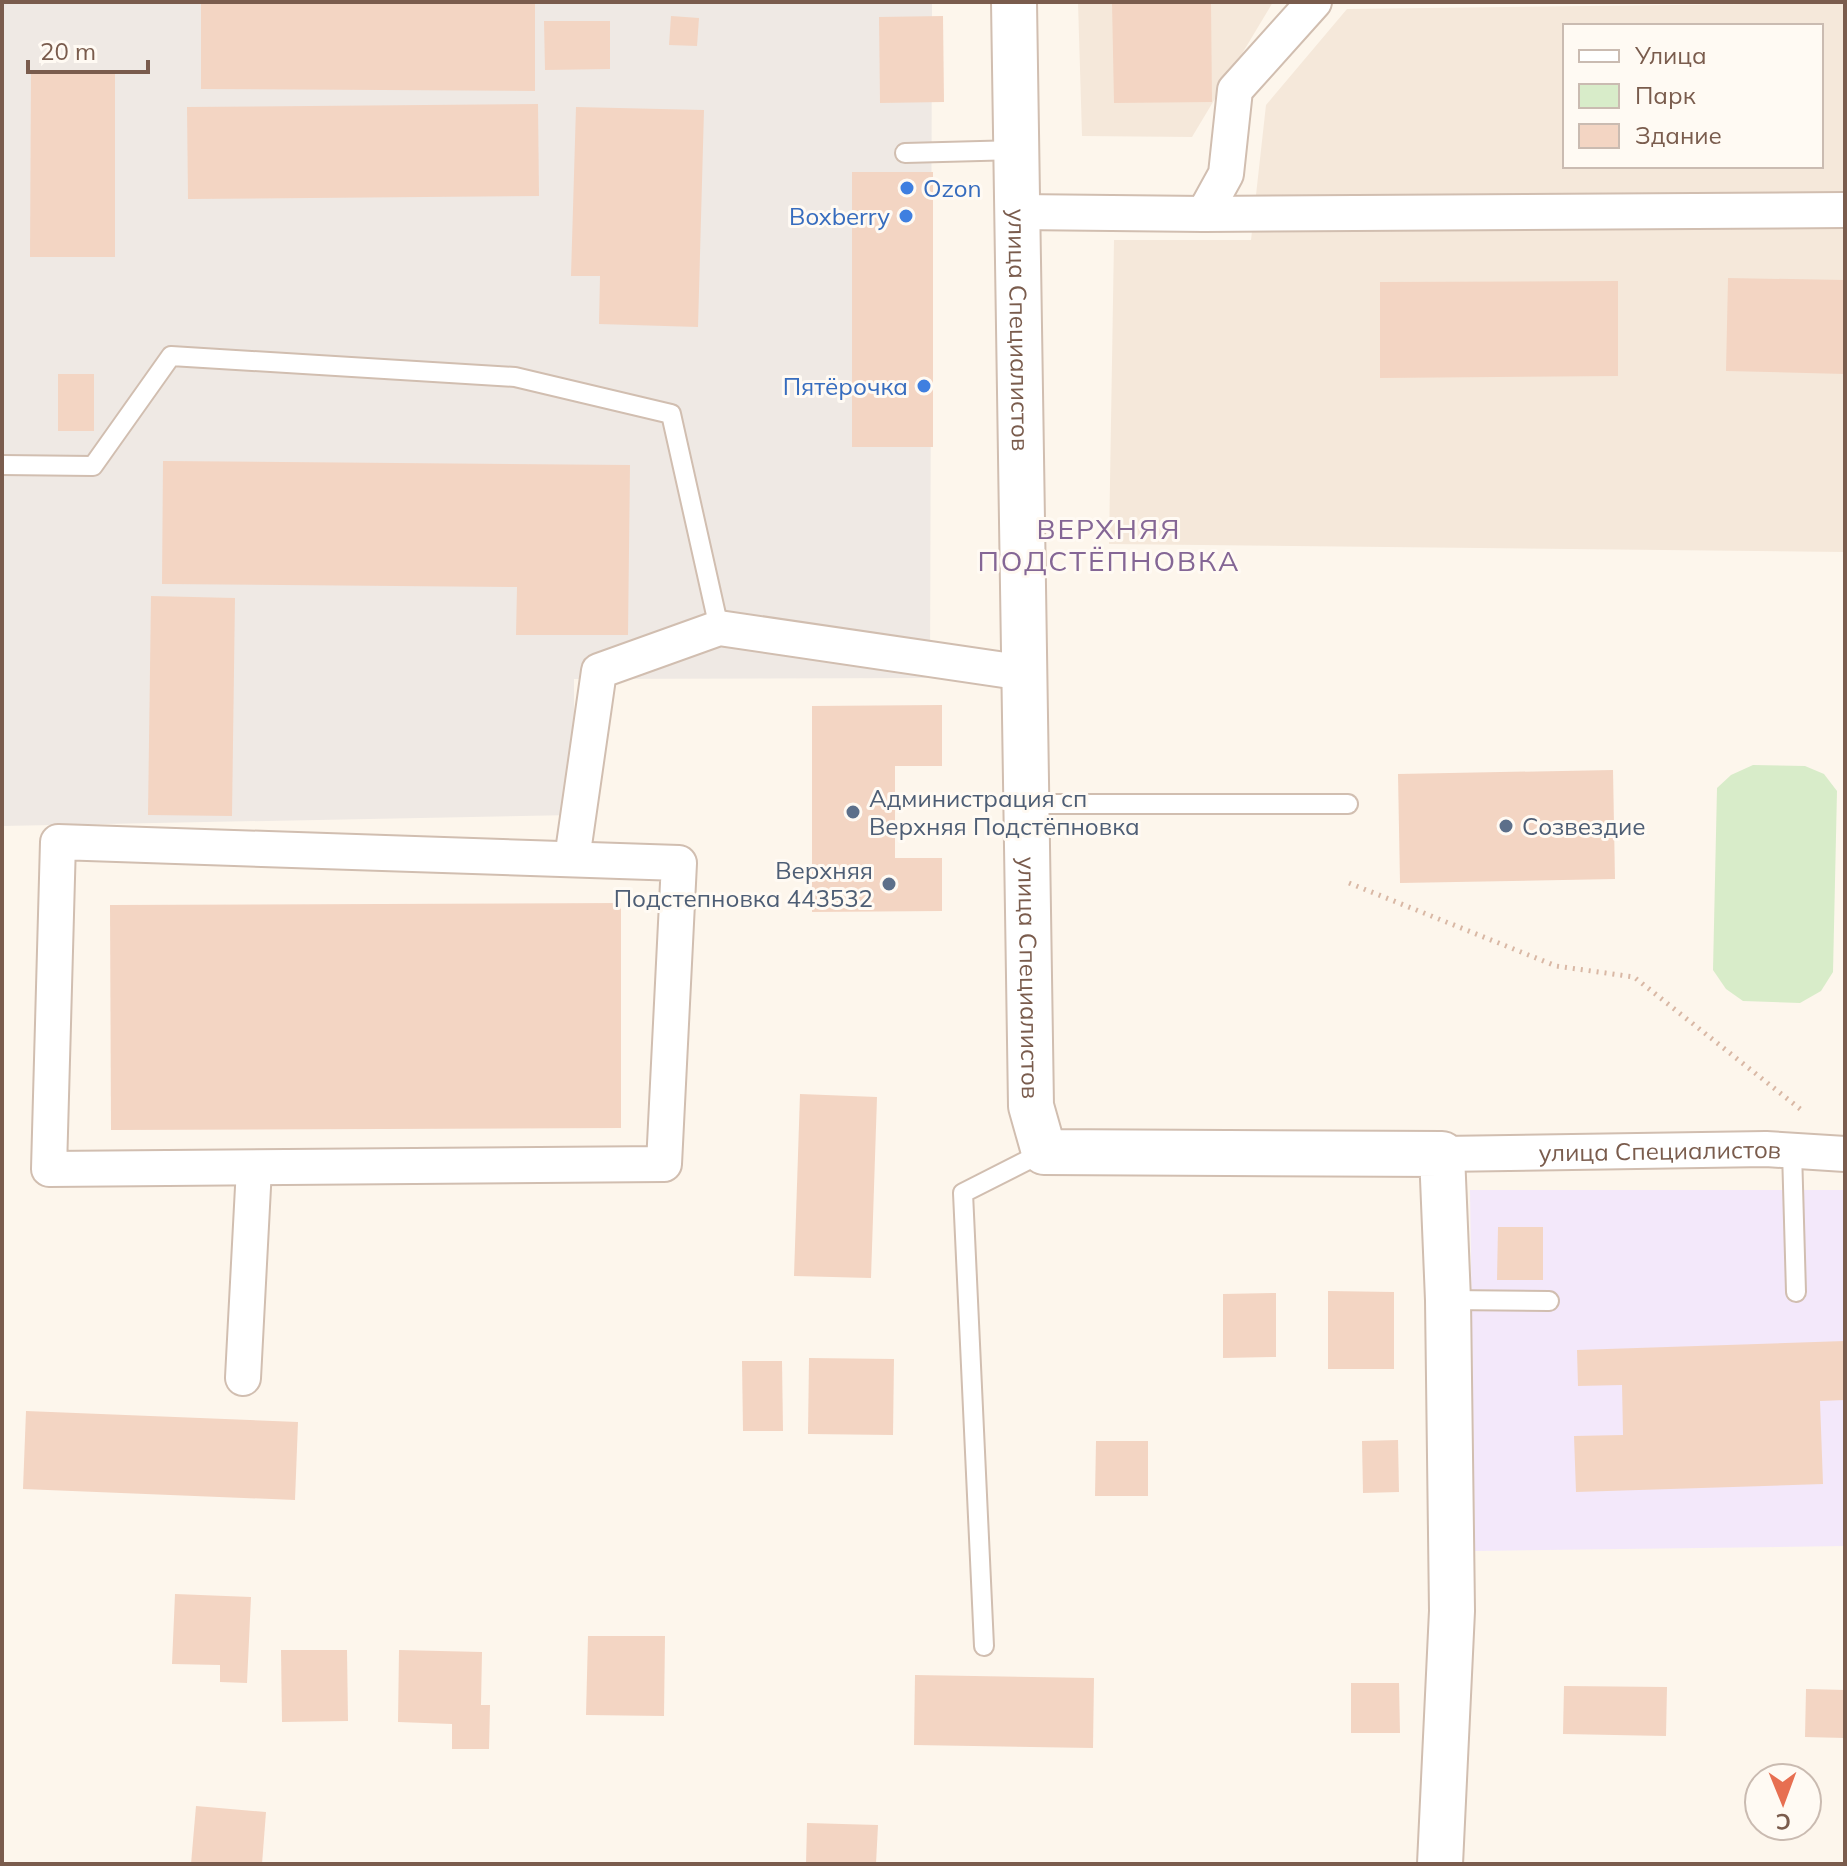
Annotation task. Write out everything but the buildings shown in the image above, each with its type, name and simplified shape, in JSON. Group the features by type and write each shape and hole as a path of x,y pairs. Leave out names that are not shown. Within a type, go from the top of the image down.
{"street":[{"name":"улица Специалистов","path":"1014,2 1031,1106 1044,1152 1442,1154 1792,1151 1845,1154"},
{"path":"1204,214 1226,174 1235,90 1314,2"},
{"path":"1019,212 1204,214 1845,210"},
{"path":"572,859 599,671 719,628 1025,673"},
{"path":"58,842 572,859 679,863 664,1164 49,1169 58,842"},
{"path":"1440,1864 1452,1611 1448,1300 1442,1154"},
{"path":"243,1378 254,1168"}],"lane":[{"path":"905,153 1018,150"},
{"path":"2,465 93,466 171,356 515,377 671,414 719,628"},
{"path":"1027,804 1348,804"},
{"path":"1792,1151 1796,1292"},
{"path":"984,1646 963,1193 1044,1152"},
{"path":"1448,1300 1549,1301"}],"path":[{"path":"1349,883 1556,966 1634,977 1814,1121"}],"shaded area":[{"path":"2,2 932,2 930,678 574,679 574,815 2,826"},
{"path":"1078,2 1273,2 1192,137 1082,136"},
{"path":"1845,3 1845,552 1109,544 1114,240 1251,240 1266,105 1347,9"},
{"path":"1470,1190 1845,1190 1845,1546 1475,1551"}],"green space":[{"path":"1753,765 1805,766 1824,774 1837,791 1833,972 1821,991 1800,1003 1743,1001 1726,989 1713,970 1717,788 1731,775"}],"place":[{"name":"Ozon","path":"907,188"},
{"name":"Boxberry","path":"906,216"},
{"name":"Пятёрочка","path":"924,386"},
{"name":"Администрация сп Верхняя Подстёпновка","path":"853,812"},
{"name":"Созвездие","path":"1506,826"},
{"name":"Верхняя Подстепновка 443532","path":"889,884"}],"district":[{"name":"ВЕРХНЯЯ ПОДСТЁПНОВКА","path":"1109,544"}]}
